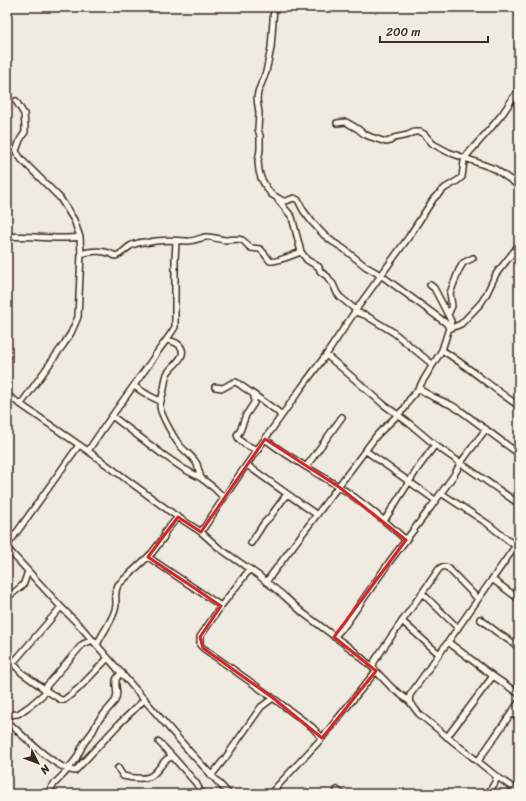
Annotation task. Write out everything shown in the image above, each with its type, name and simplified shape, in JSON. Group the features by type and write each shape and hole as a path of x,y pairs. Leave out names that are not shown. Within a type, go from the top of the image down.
{"street":[{"path":"274,7 271,48 266,72 258,92 257,99 259,113 258,128 260,136 258,161 261,178 266,188 292,217 301,252 307,260 319,267 320,271 328,277 340,297 356,311 393,332 432,364"},
{"path":"201,532 265,439 382,276 434,198 445,188 462,177 465,158 490,129 519,89"},
{"path":"16,101 24,114 25,127 25,132 16,150 17,154 60,198 74,220 80,237 81,254 78,317 64,344 21,404"},
{"path":"337,123 346,122 364,134 386,142 414,132 420,132 424,134 433,144 448,152 495,169 519,186"},
{"path":"276,198 283,201 294,198 298,200 303,210 324,235 446,323 449,329"},
{"path":"7,236 53,238 80,237"},
{"path":"81,254 91,251 108,252 115,256 123,252 128,246 144,242 156,240 182,240 188,242 211,237 221,240 240,239 251,248 260,248 271,262 290,257 301,252"},
{"path":"88,451 100,431 134,386 175,327 176,241"},
{"path":"449,329 461,324 481,303 496,274 519,245"},
{"path":"448,315 452,306 450,293 459,270 463,263 473,258"},
{"path":"266,582 377,435 398,415 420,387 432,364 442,350 451,321 434,288 430,285"},
{"path":"166,340 178,343 181,347 182,356 166,375 160,405 161,412 177,442 197,464 201,478"},
{"path":"442,350 519,406"},
{"path":"326,355 383,404 435,445 519,504"},
{"path":"215,387 223,388 234,382 282,416"},
{"path":"134,386 161,401"},
{"path":"420,387 424,392 451,405 519,454"},
{"path":"7,394 88,451 138,489 201,532 219,548 250,569 302,613 354,651 392,688 409,701 419,714 478,762 519,792"},
{"path":"254,395 254,403 246,415 237,435 238,439 250,447 258,450"},
{"path":"112,416 168,458 201,478 224,498"},
{"path":"306,467 342,417"},
{"path":"334,637 346,624 486,429"},
{"path":"265,439 276,448 339,487 360,502 406,540"},
{"path":"79,445 7,547 61,607 77,622 211,776 229,794"},
{"path":"384,522 419,466 435,445"},
{"path":"366,451 435,500"},
{"path":"247,466 317,515"},
{"path":"409,701 410,695 492,579 518,545 441,493"},
{"path":"251,543 264,523 287,494"},
{"path":"7,715 18,714 31,705 83,644 95,643 110,621 115,610 115,590 118,585 148,557 164,537 165,532 178,517"},
{"path":"148,557 221,606"},
{"path":"270,794 322,738 375,670 374,662 438,569 445,566 448,568 478,599"},
{"path":"250,569 221,606 200,637 200,645 312,727 322,738"},
{"path":"7,598 22,586 28,570"},
{"path":"492,579 519,599"},
{"path":"422,593 458,628"},
{"path":"13,663 61,607"},
{"path":"480,619 519,647"},
{"path":"402,621 439,654"},
{"path":"448,642 519,694"},
{"path":"7,659 10,660 22,673 61,700 66,699 108,658"},
{"path":"47,794 54,784 68,770 98,721 117,698 116,681 122,673"},
{"path":"447,737 493,676"},
{"path":"211,776 261,707 273,698"},
{"path":"7,721 44,755 68,770 75,771 119,724 145,699"},
{"path":"478,762 519,702"},
{"path":"511,713 519,718"},
{"path":"159,742 196,783 202,794"},
{"path":"118,768 123,776 138,779 153,775 168,758 173,758"},
{"path":"487,794 496,780 496,776"}],"highlighted area":[{"path":"265,439 339,487 406,540 334,637 376,671 322,738 273,698 203,648 200,637 221,606 148,557 178,517 201,532"}]}
